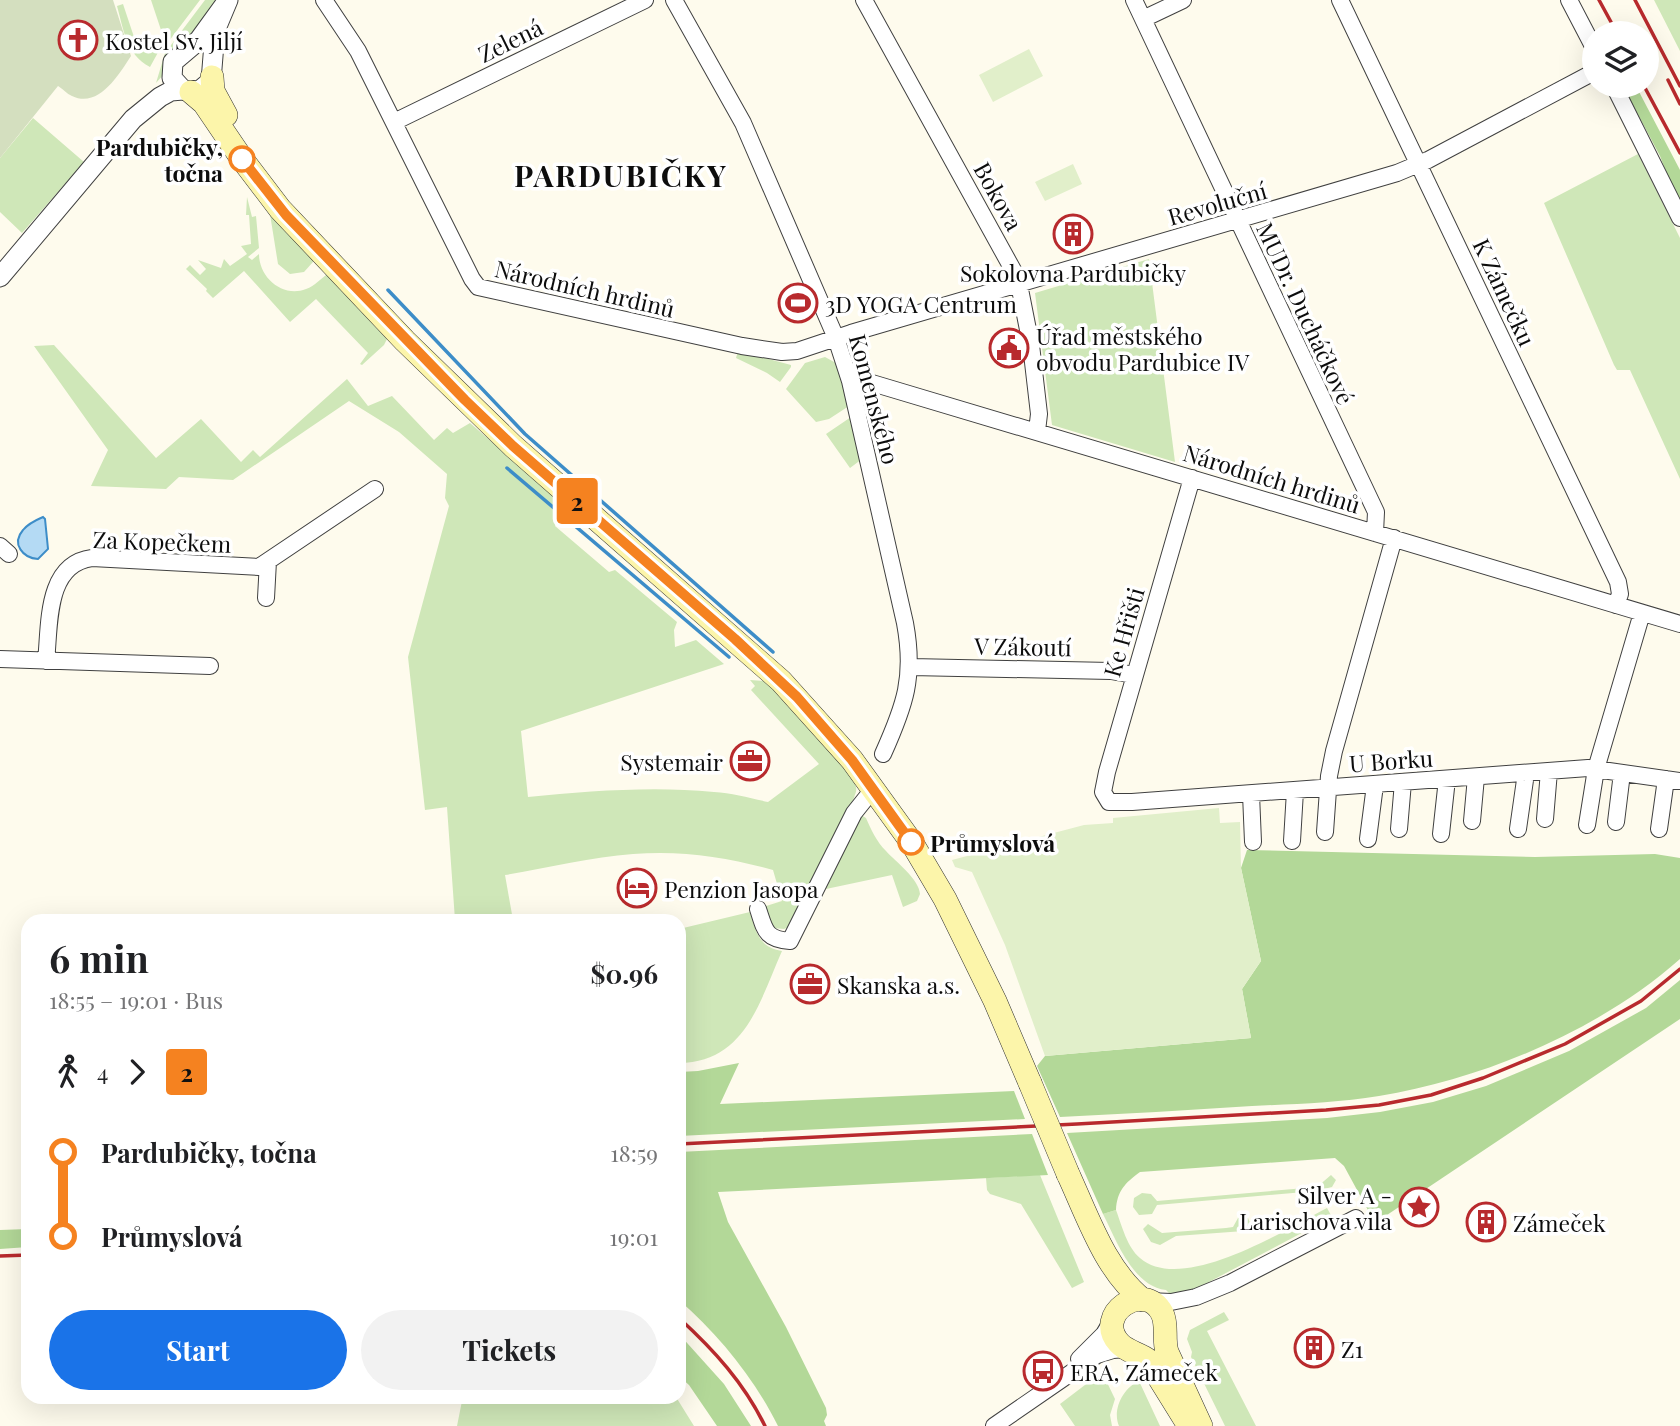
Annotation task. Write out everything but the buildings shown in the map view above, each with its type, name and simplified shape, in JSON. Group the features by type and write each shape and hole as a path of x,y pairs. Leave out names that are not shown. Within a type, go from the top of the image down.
{"main road":[{"path":"212,72 214,95 251,157 330,260"},
{"path":"187,91 204,103 280,209 405,341 513,446 781,681 834,738 874,788 912,843 945,899 990,990 1068,1174 1105,1252 1125,1283 1161,1311 1167,1352 1202,1426"},
{"path":"1068,1174 1115,1315 1113,1329 1116,1339 1143,1357 1153,1368 1189,1426"},
{"path":"1115,1315 1129,1301 1145,1300"},
{"path":"1129,1350 1141,1352 1151,1349 1160,1343 1165,1331"}],"street":[{"path":"0,277 116,138 140,105 164,82 177,59 199,40 228,0"},
{"path":"116,138 152,102 171,92 206,87 212,72 215,31 228,0"},
{"name":"Národních hrdinů","path":"324,0 352,39 478,287 754,348 797,351 836,338"},
{"name":"Zelená","path":"394,122 645,0"},
{"name":"Komenského","path":"674,0 748,133 836,338 850,381 905,623 911,667 902,710 883,754"},
{"name":"Bokova","path":"864,0 1020,285 1039,414 1037,431"},
{"name":"MUDr. Ducháčkové","path":"1133,0 1376,512 1375,533"},
{"path":"1143,19 1183,0"},
{"name":"K Zámečku","path":"1340,0 1618,582 1620,594 1616,605"},
{"path":"1569,0 1582,25"},
{"path":"187,91 172,78 177,59 191,50 203,53 212,72"},
{"name":"Revoluční","path":"836,338 1397,173 1582,78"},
{"path":"1620,98 1680,218"},
{"name":"Národních hrdinů","path":"850,381 872,383 1037,431 1680,624"},
{"name":"Ke Hřišti","path":"1105,799 1104,784 1192,478"},
{"name":"Za Kopečkem","path":"46,661 56,584 82,560 92,558 259,567 375,489"},
{"path":"1325,832 1329,776 1334,751 1394,538"},
{"path":"266,598 268,561"},
{"path":"1587,824 1596,769 1642,613"},
{"path":"0,659 210,666"},
{"name":"V Zákoutí","path":"911,667 1111,671 1134,676"},
{"name":"U Borku","path":"1105,799 1114,803 1132,802 1596,769 1673,780"},
{"path":"1545,818 1549,771"},
{"path":"1518,829 1526,773"},
{"path":"1616,822 1622,773"},
{"path":"1472,821 1476,777"},
{"path":"1441,834 1447,779"},
{"path":"1659,829 1673,780"},
{"path":"1399,829 1403,782"},
{"path":"1368,839 1375,785"},
{"path":"758,909 770,937 790,942 854,813 874,788"},
{"path":"1292,841 1295,790"},
{"path":"1251,794 1253,842"},
{"path":"1165,1331 1185,1310 1230,1283 1356,1218"},
{"path":"1145,1300 1178,1301 1196,1297 1230,1283"},
{"path":"1017,1409 1092,1346 1108,1329 1115,1315"},
{"path":"994,1426 1097,1356 1113,1350 1129,1350"}],"green space":[{"path":"0,0 113,0 131,56 107,88 91,98 72,96 58,86 0,158"},
{"path":"151,0 200,0 166,45"},
{"path":"205,0 218,0 202,27 167,54 169,57 163,75 156,83 165,53"},
{"path":"1654,0 1680,0 1680,51"},
{"path":"123,4 137,46 157,39 161,47 150,67 142,62 127,41 117,6"},
{"path":"1029,49 1043,76 993,102 979,75"},
{"path":"1629,98 1642,98 1680,170 1680,208 1660,156"},
{"path":"33,118 84,162 22,233 0,212 0,158"},
{"path":"1638,154 1680,238 1680,479 1630,370 1617,370 1614,365 1544,203"},
{"path":"1073,164 1082,184 1045,201 1035,182"},
{"path":"247,197 252,217 256,216 259,248 248,257 252,260 259,254 263,271 274,284 289,291 297,291 312,286 329,273 388,337 384,345 362,365 360,364 368,353 316,299 290,322 244,271 213,298 186,269 190,265 200,275 206,269 198,260 221,268 224,259 230,266 247,254 241,246 251,244 249,215 246,215"},
{"path":"269,208 313,258 313,262 304,272 290,274 278,264"},
{"path":"1149,259 1175,462 1052,425 1035,293"},
{"path":"54,345 156,458 201,419 241,462 253,450 260,457 347,379 368,406 392,396 434,440 447,428 453,433 470,423 569,509 555,526 609,572 615,570 677,622 674,630 675,647 696,640 724,664 521,731 528,797 668,789 721,793 768,802 819,764 751,690 755,686 750,680 765,681 830,749 852,778 856,789 791,926 784,929 773,928 763,907 782,901 773,870 721,858 669,853 601,858 505,875 512,914 455,914 447,807 425,810 408,657 449,506 445,498 447,474 399,432 349,401 233,480 179,477 166,489 91,486 108,450 34,346"},
{"path":"738,351 791,367 780,382 736,358"},
{"path":"825,357 836,363 849,406 829,419 816,422 786,389 805,363"},
{"path":"851,417 862,459 850,468 826,434"},
{"path":"1219,808 1220,823 1240,822 1241,868 1261,961 1242,989 1251,1038 1045,1056 1005,945 972,872 955,867 952,860 1084,825 1113,823 1113,818"},
{"path":"861,815 866,818 882,847 916,883 920,894 917,901 903,907 892,875 826,889"},
{"path":"1247,850 1535,857 1655,854 1680,858 1680,959 1614,1008 1539,1048 1499,1064 1419,1088 1331,1102 1060,1117 1037,1066 1045,1056 1251,1038 1242,989 1261,961 1241,868"},
{"path":"750,912 763,942 782,951 757,1009 735,1041 720,1052 701,1060 686,1062 686,927"},
{"path":"1680,980 1680,1019 1375,1223 1344,1166 1335,1158 1140,1172 1123,1188 1116,1210 1103,1214 1067,1133 1327,1118 1433,1102 1486,1086 1569,1051 1646,1008"},
{"path":"739,1063 720,1104 1014,1091 1025,1119 686,1136 686,1072"},
{"path":"1032,1134 1048,1175 718,1192 728,1222 786,1327 826,1408 826,1426 778,1426 758,1391 734,1358 686,1307 686,1152"},
{"path":"1040,1175 1084,1282 1072,1288 1021,1204 990,1194 987,1190 986,1178"},
{"path":"1331,1175 1336,1180 1332,1187 1316,1191 1157,1205 1152,1214 1139,1215 1133,1207 1134,1198 1142,1193 1151,1194 1157,1201 1317,1187"},
{"path":"1327,1208 1332,1217 1190,1292 1171,1295 1166,1290 1154,1287 1135,1271 1103,1214 1116,1210 1128,1242 1140,1258 1158,1267 1181,1269 1234,1255"},
{"path":"1244,1215 1250,1223 1244,1231 1176,1236 1160,1245 1151,1242 1143,1229 1148,1224 1162,1233 1226,1228 1233,1227 1238,1218"},
{"path":"21,1229 21,1248 0,1249 0,1230"},
{"path":"1224,1312 1229,1320 1207,1331 1256,1426 1225,1426 1191,1357 1187,1339 1190,1330"},
{"path":"686,1342 724,1384 751,1426 717,1426 686,1382"},
{"path":"1102,1372 1115,1399 1110,1415 1112,1426 1075,1426 1060,1404"},
{"path":"1139,1381 1160,1426 1119,1426 1117,1413 1120,1400 1133,1384"},
{"path":"461,1404 680,1404 694,1426 457,1426"}],"water":[{"path":"43,517 48,549 38,559 23,553 18,540 25,528"}],"waterway":[{"path":"388,290 525,434 773,652"},
{"path":"507,468 729,657"}],"railway":[{"path":"1599,0 1610,21"},
{"path":"1635,0 1680,86"},
{"path":"1668,80 1680,104"},
{"path":"1650,98 1680,153"},
{"path":"686,1144 1077,1124 1379,1105 1431,1095 1483,1078 1565,1044 1641,1001 1680,969"},
{"path":"0,1256 21,1255"},
{"path":"686,1325 727,1368 748,1395 765,1426"}],"bus line":[{"name":"2","path":"242,159 286,215 465,400 513,446 735,639 797,697 852,760 911,842"}],"place":[{"name":"Kostel Sv. Jiljí","path":"78,40"},
{"name":"Pardubičky, točna","path":"242,159"},
{"name":"Sokolovna Pardubičky","path":"1073,234"},
{"name":"3D YOGA Centrum","path":"798,303"},
{"name":"Úřad městského obvodu Pardubice IV","path":"1009,348"},
{"name":"Systemair","path":"750,761"},
{"name":"Průmyslová","path":"911,842"},
{"name":"Penzion Jasopa","path":"637,888"},
{"name":"Skanska a.s.","path":"810,984"},
{"name":"Silver A - Larischova vila","path":"1419,1207"},
{"name":"Zámeček","path":"1486,1222"},
{"name":"Z1","path":"1314,1348"},
{"name":"ERA, Zámeček","path":"1043,1371"}],"district":[{"name":"PARDUBIČKY","path":"621,175"}]}
